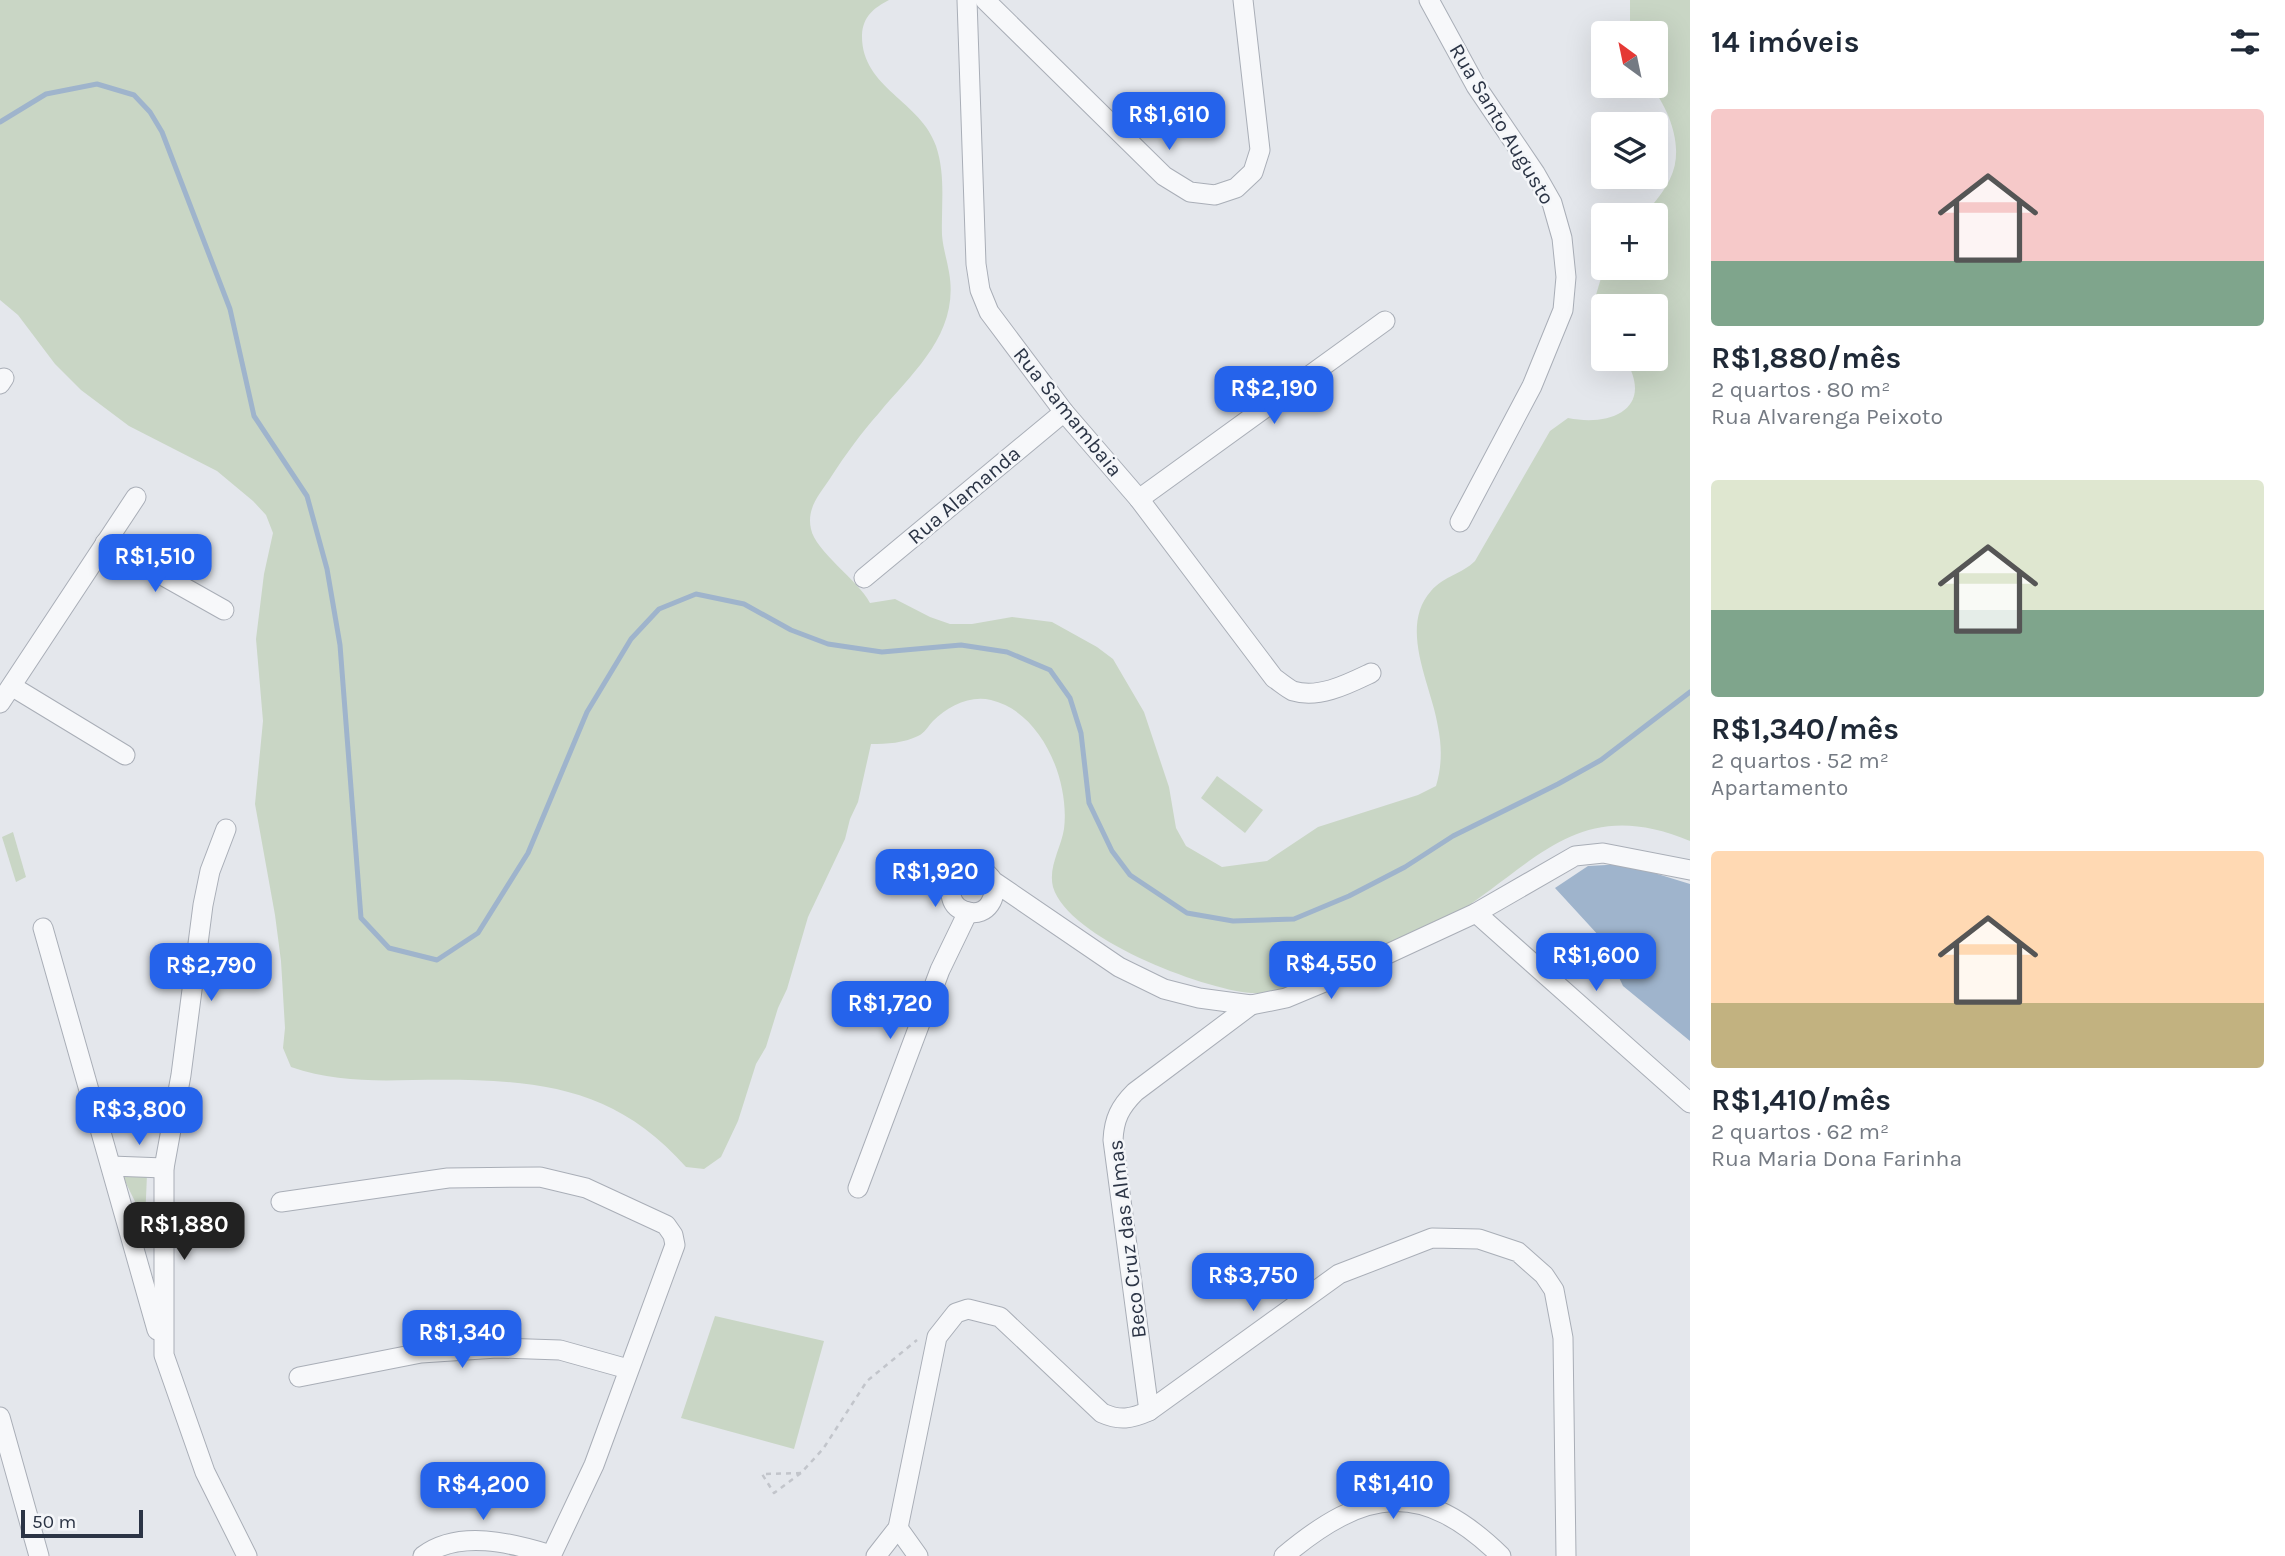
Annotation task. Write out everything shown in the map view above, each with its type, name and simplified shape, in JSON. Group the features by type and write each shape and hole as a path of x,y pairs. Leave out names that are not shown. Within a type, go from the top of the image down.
{"street":[{"name":"Rua Samambaia","path":"967,0 979,290 989,312 1064,412 1139,499 1274,678 1293,691 1314,693 1343,687 1371,673"},
{"path":"985,0 1164,176 1190,192 1214,195 1236,188 1253,172 1260,150 1243,0"},
{"name":"Rua Santo Augusto","path":"1429,0 1476,86 1552,203 1562,238 1566,278 1563,310 1532,386 1461,522"},
{"path":"1139,499 1385,321"},
{"name":"Rua Alamanda","path":"864,578 1064,412"},
{"path":"0,704 136,497"},
{"path":"105,543 224,610"},
{"path":"13,687 125,755"},
{"path":"164,1355 164,1168 181,1074 202,905 210,871 226,829"},
{"path":"993,881 995,895 982,911 968,912 955,904 952,883 956,876 962,871 983,871 993,881 1119,967 1164,989 1199,998 1251,1005 1286,998 1476,913 1575,856 1603,853 1690,870"},
{"path":"858,1188 935,982 968,912"},
{"path":"1476,913 1690,1104"},
{"path":"43,928 131,1230 164,1355 205,1472 247,1556"},
{"name":"Beco Cruz das Almas","path":"1149,1411 1113,1140 1114,1124 1121,1106 1135,1092 1251,1005"},
{"path":"111,1166 164,1168"},
{"path":"281,1202 448,1178 540,1177 586,1188 666,1225 673,1235 675,1245 594,1465 551,1556 513,1543 454,1541 423,1556"},
{"path":"131,1230 164,1232"},
{"path":"876,1556 898,1528 937,1337 956,1313 968,1310 1000,1317 1102,1413 1118,1420 1136,1417 1149,1411 1339,1274 1432,1238 1479,1239 1518,1252 1544,1275 1554,1290 1563,1338 1566,1556"},
{"path":"299,1377 421,1353 497,1348 560,1350 628,1369"},
{"path":"0,1417 39,1556"},
{"path":"1291,1553 1340,1516 1379,1501 1409,1501 1442,1511 1476,1532 1501,1556"},
{"path":"898,1528 918,1556"}],"path":[{"path":"801,1473 762,1474 774,1493 801,1473 823,1449 867,1381 921,1338 937,1337"}],"green space":[{"path":"0,0 889,0 867,18 862,35 864,53 881,82 918,117 936,146 941,168 943,245 951,294 948,314 931,350 860,436 815,501 810,521 814,538 870,603 895,599 950,624 972,624 1012,617 1052,622 1097,647 1113,659 1144,712 1169,787 1176,828 1186,846 1222,867 1267,861 1318,827 1418,795 1436,786 1440,742 1417,639 1417,622 1422,606 1436,586 1475,561 1550,431 1568,418 1600,419 1624,410 1632,402 1635,390 1631,371 1668,371 1668,294 1596,294 1600,280 1668,280 1668,203 1654,203 1664,189 1668,189 1676,155 1676,143 1668,112 1659,98 1668,98 1668,21 1630,21 1630,0 1690,0 1690,841 1651,829 1617,826 1588,830 1534,857 1451,917 1412,937 1286,988 1262,993 1229,989 1202,982 1139,958 1083,925 1064,906 1052,880 1053,865 1064,829 1065,810 1057,770 1049,751 1025,718 1009,707 991,700 967,700 945,711 923,733 913,738 895,743 871,744 858,802 845,839 808,917 787,989 766,1047 756,1064 738,1121 721,1157 704,1169 686,1167 657,1138 626,1116 561,1090 490,1081 351,1079 306,1072 291,1067 283,1048 285,1028 281,961 255,804 263,721 256,639 264,574 273,533 266,515 217,471 129,426 81,390 55,364 18,315 0,300"},
{"path":"1217,776 1263,810 1245,833 1201,798"},
{"path":"13,832 26,877 16,882 2,837"},
{"path":"125,1173 147,1174 145,1222 123,1177"},
{"path":"715,1316 824,1341 794,1449 681,1418"}],"water":[{"path":"1625,864 1690,884 1690,1041 1623,986 1600,937 1555,888 1588,866"}],"waterway":[{"path":"0,122 46,94 97,84 134,95 150,112 162,132 230,309 254,416 307,496 327,569 340,645 361,918 389,948 437,960 478,933 528,853 587,712 631,639 659,609 696,594 744,604 791,630 828,644 882,652 961,645 1007,652 1050,670 1070,698 1081,733 1089,803 1112,851 1130,875 1187,913 1233,921 1294,919 1349,896 1405,867 1453,836 1601,760 1690,692"}]}
